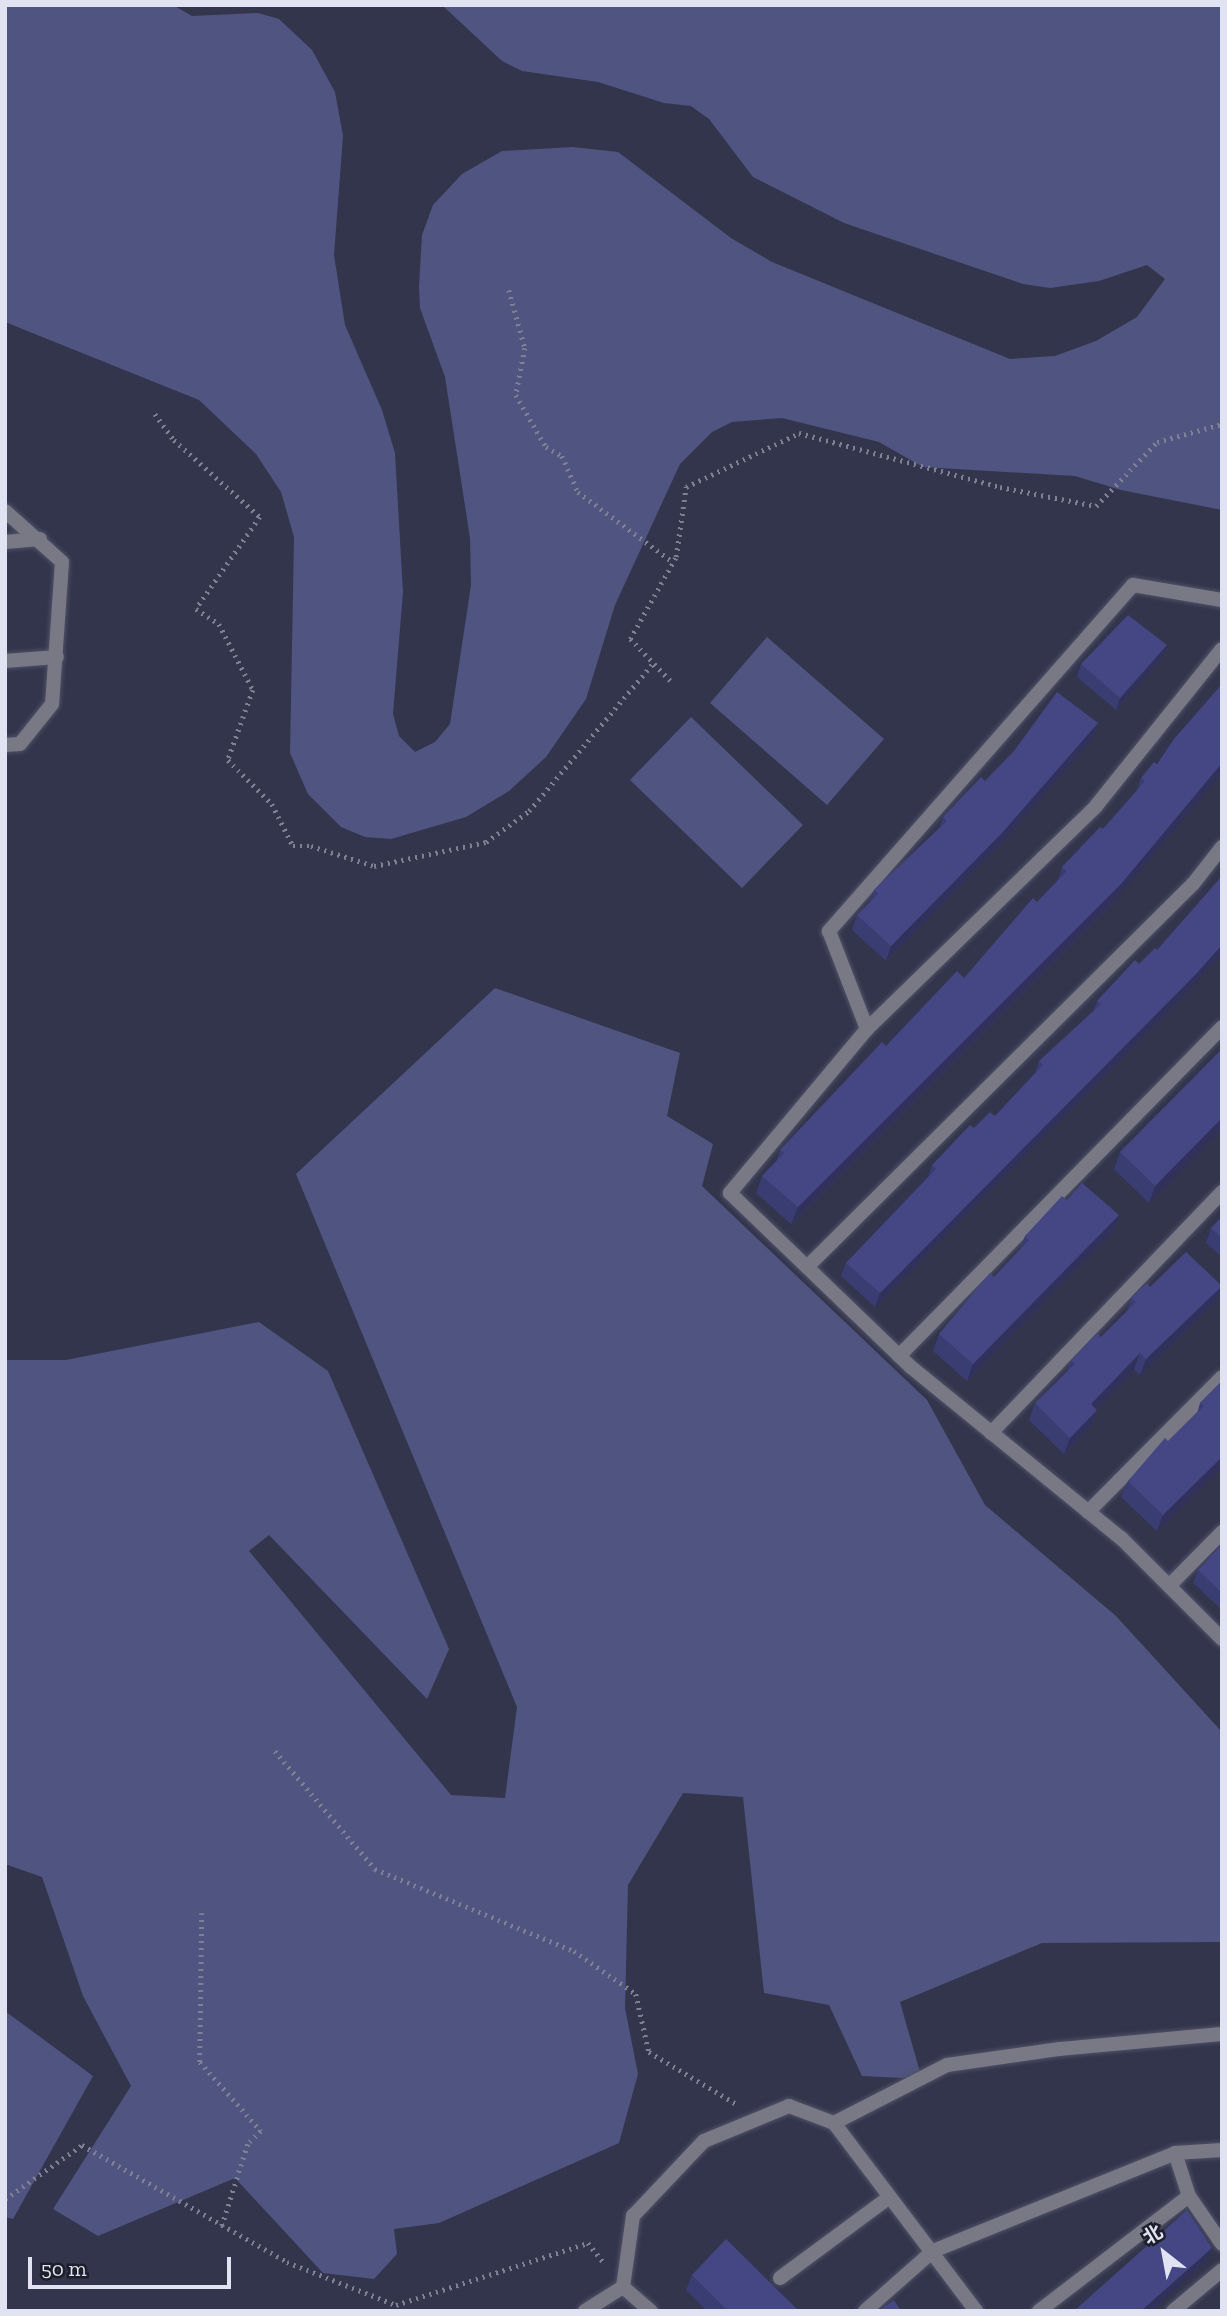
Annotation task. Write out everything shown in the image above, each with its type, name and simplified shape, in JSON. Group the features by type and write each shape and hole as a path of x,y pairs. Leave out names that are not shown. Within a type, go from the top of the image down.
{"street":[{"path":"5,511 40,539 62,562 52,704 20,744 5,745"},
{"path":"5,542 40,539"},
{"path":"867,1029 830,932 1133,585 1222,600"},
{"path":"1222,649 1096,806 867,1029 730,1193 899,1356 1088,1512 1222,1639"},
{"path":"5,661 57,657"},
{"path":"807,1267 1193,884 1222,847"},
{"path":"899,1356 1222,1027"},
{"path":"992,1433 1222,1192"},
{"path":"1088,1512 1222,1377"},
{"path":"1169,1586 1222,1532"},
{"path":"834,2123 947,2065 1060,2049 1222,2034"},
{"path":"585,2311 623,2287 633,2216 704,2141 789,2106 834,2123 888,2198 933,2251 976,2311"},
{"path":"865,2311 933,2251 1175,2153 1222,2150"},
{"path":"1175,2153 1189,2196 1222,2244"},
{"path":"1039,2311 1189,2196"},
{"path":"780,2278 888,2198"},
{"path":"1173,2311 1222,2270"},
{"path":"623,2287 651,2311"}],"path":[{"path":"509,290 526,348 516,395 546,447 562,456 578,492 673,562"},
{"path":"155,414 173,440 260,516 196,609 219,624 253,690 228,760 272,804 292,846 310,846 374,866 486,842 529,811 653,663"},
{"path":"670,681 630,639 673,562 686,487 800,433 1000,487 1096,506 1157,442 1222,424"},
{"path":"275,1751 375,1869 574,1951 636,1994 649,2052 760,2118"},
{"path":"202,1913 200,2062 261,2131 248,2144 222,2225"},
{"path":"5,2199 82,2145 286,2262 396,2305 588,2243 623,2287"}],"shaded area":[{"path":"5,5 173,5 192,16 258,13 279,19 312,50 335,92 343,136 334,255 345,325 382,410 395,453 403,592 393,714 399,736 415,752 435,742 450,724 471,585 470,538 445,377 420,308 419,286 422,235 433,205 462,174 502,151 573,147 618,152 731,238 772,262 1010,359 1055,356 1096,341 1137,317 1165,279 1147,265 1099,281 1050,288 1023,284 844,223 753,177 709,119 691,106 664,103 598,82 522,71 502,61 442,5 1222,5 1222,510 1121,490 1075,476 923,467 879,442 782,418 732,422 712,432 680,464 615,605 586,699 546,757 509,791 466,817 391,839 365,837 341,827 308,794 290,753 294,537 281,492 256,454 199,400 5,322"},
{"path":"767,637 884,739 827,805 710,703"},
{"path":"691,717 803,825 742,888 630,780"},
{"path":"495,988 680,1053 667,1116 713,1144 702,1186 927,1400 985,1505 1116,1616 1222,1732 1222,1942 1042,1943 900,2002 922,2079 862,2076 829,2005 764,1993 743,1797 683,1793 628,1885 625,2008 638,2074 619,2143 439,2223 394,2229 397,2254 374,2279 323,2273 235,2178 98,2236 53,2209 131,2086 83,1996 42,1877 5,1864 5,1360 66,1360 259,1322 328,1371 449,1649 427,1699 269,1535 249,1551 451,1795 505,1798 517,1707 296,1174"},
{"path":"5,2011 93,2076 13,2219 5,2217"}],"building":[{"path":"1128,615 1167,645 1120,698 1081,664"},
{"path":"1222,684 1222,763 1121,884 798,1207 762,1176 784,1153 780,1150 882,1042 886,1046 957,971 964,978 1033,898 1037,902 1067,871 1062,867 1100,827 1103,829 1145,781 1141,778 1154,762 1157,764 1174,739"},
{"path":"1057,692 1098,723 1002,833 891,946 857,915 878,894 874,890 947,821 943,817 981,777 985,781 1014,751"},
{"path":"1222,876 1222,945 1196,974 880,1293 846,1263 936,1169 932,1165 970,1125 974,1128 990,1112 995,1116 1043,1065 1039,1061 1101,1004 1097,1001 1135,960 1139,964 1155,948 1157,950"},
{"path":"1222,1049 1222,1118 1155,1186 1120,1152"},
{"path":"1082,1183 1119,1215 973,1364 939,1334 990,1273 994,1277 1029,1240 1025,1236 1062,1196 1067,1200"},
{"path":"1222,1217 1222,1238 1211,1228"},
{"path":"1186,1252 1222,1286 1146,1359 1140,1353 1091,1404 1097,1410 1070,1438 1035,1403 1075,1364 1071,1361 1097,1333 1101,1337 1136,1302 1131,1298 1147,1283 1150,1287"},
{"path":"1222,1381 1222,1457 1163,1515 1128,1481 1165,1438 1168,1441 1204,1406 1200,1403"},
{"path":"1222,1544 1222,1593 1198,1570"},
{"path":"1187,2210 1212,2248 1141,2311 1074,2311"},
{"path":"726,2239 799,2311 728,2311 692,2275"},
{"path":"894,2300 901,2311 878,2311"}]}
